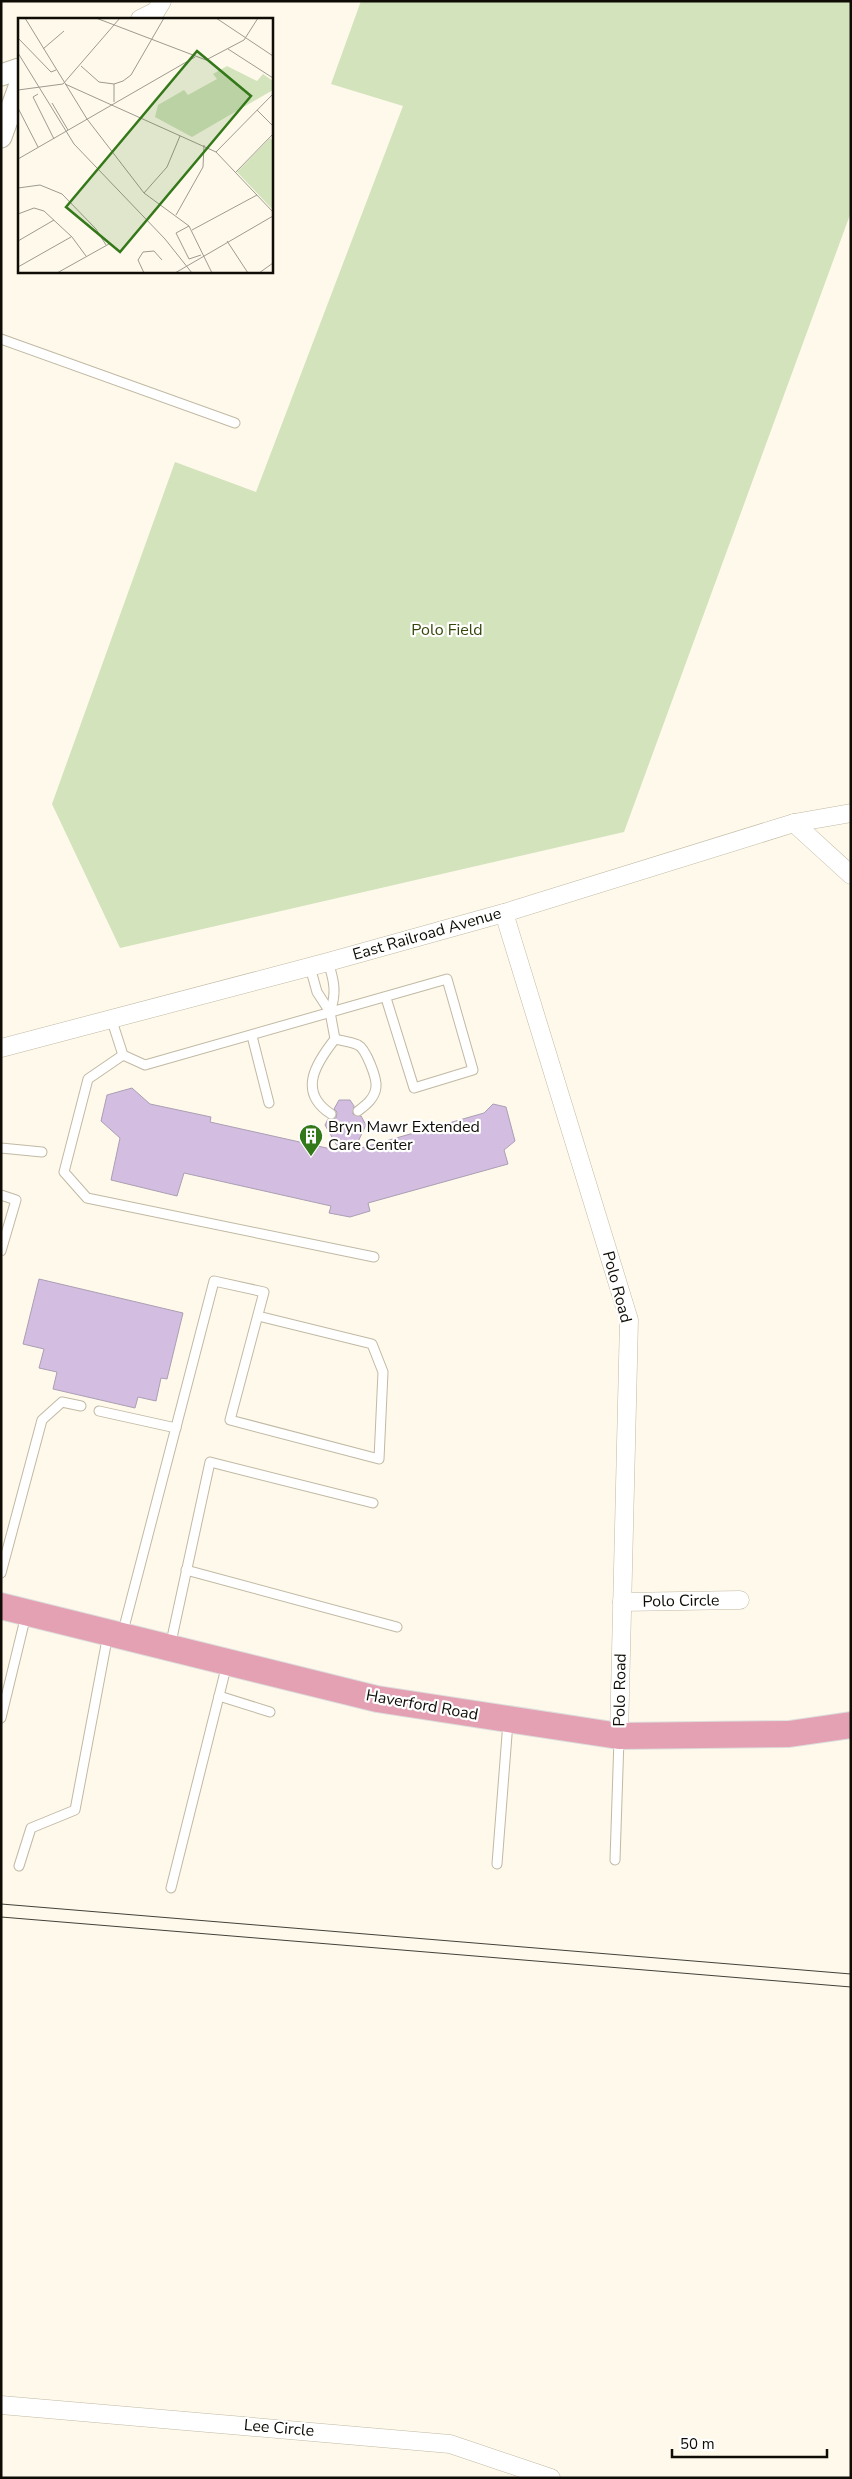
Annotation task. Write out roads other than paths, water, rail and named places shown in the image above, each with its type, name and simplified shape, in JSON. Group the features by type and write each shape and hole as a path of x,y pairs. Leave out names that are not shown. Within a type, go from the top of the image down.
{"main road":[{"name":"Haverford Road","path":"1,1606 376,1699 619,1736 789,1734 851,1725"}],"street":[{"path":"142,18 159,10"},
{"path":"1,75 18,69"},
{"path":"1,137 18,91"},
{"name":"East Railroad Avenue","path":"1,1048 310,967 504,913 794,823 851,813"},
{"path":"794,823 851,875"},
{"name":"Polo Road","path":"504,913 629,1320 619,1736"},
{"name":"Polo Circle","path":"622,1602 740,1600"},
{"name":"Lee Circle","path":"1,2405 450,2444 551,2478"}],"lane":[{"path":"1,339 236,423"},
{"path":"328,962 336,986 336,994 330,1012"},
{"path":"310,967 317,992 330,1012 335,1039 319,1061 312,1082 316,1099 331,1114"},
{"path":"111,1018 123,1055 145,1066 447,979 472,1070 414,1088 386,998"},
{"path":"252,1036 269,1103"},
{"path":"335,1039 360,1046 370,1065 376,1087 370,1102 358,1111"},
{"path":"123,1055 88,1079 64,1172 87,1198 374,1257"},
{"path":"1,1148 42,1152"},
{"path":"1,1195 16,1200 1,1251"},
{"path":"20,1866 31,1828 75,1810 115,1633 176,1428 214,1281 264,1292 230,1420 379,1459 383,1372 372,1344 258,1316"},
{"path":"1,1573 42,1420 62,1402 81,1406"},
{"path":"100,1411 176,1428"},
{"path":"170,1647 210,1462 373,1503"},
{"path":"186,1570 397,1627"},
{"path":"1,1718 26,1612"},
{"path":"171,1888 228,1662"},
{"path":"219,1696 270,1712"},
{"path":"497,1864 508,1719"},
{"path":"615,1860 619,1736"}],"tram line":[{"path":"1,1904 851,1974"},
{"path":"1,1917 851,1987"}],"place":[{"name":"Bryn Mawr Extended Care Center","path":"311,1157"}],"park label":[{"name":"Polo Field","path":"447,630"}]}
